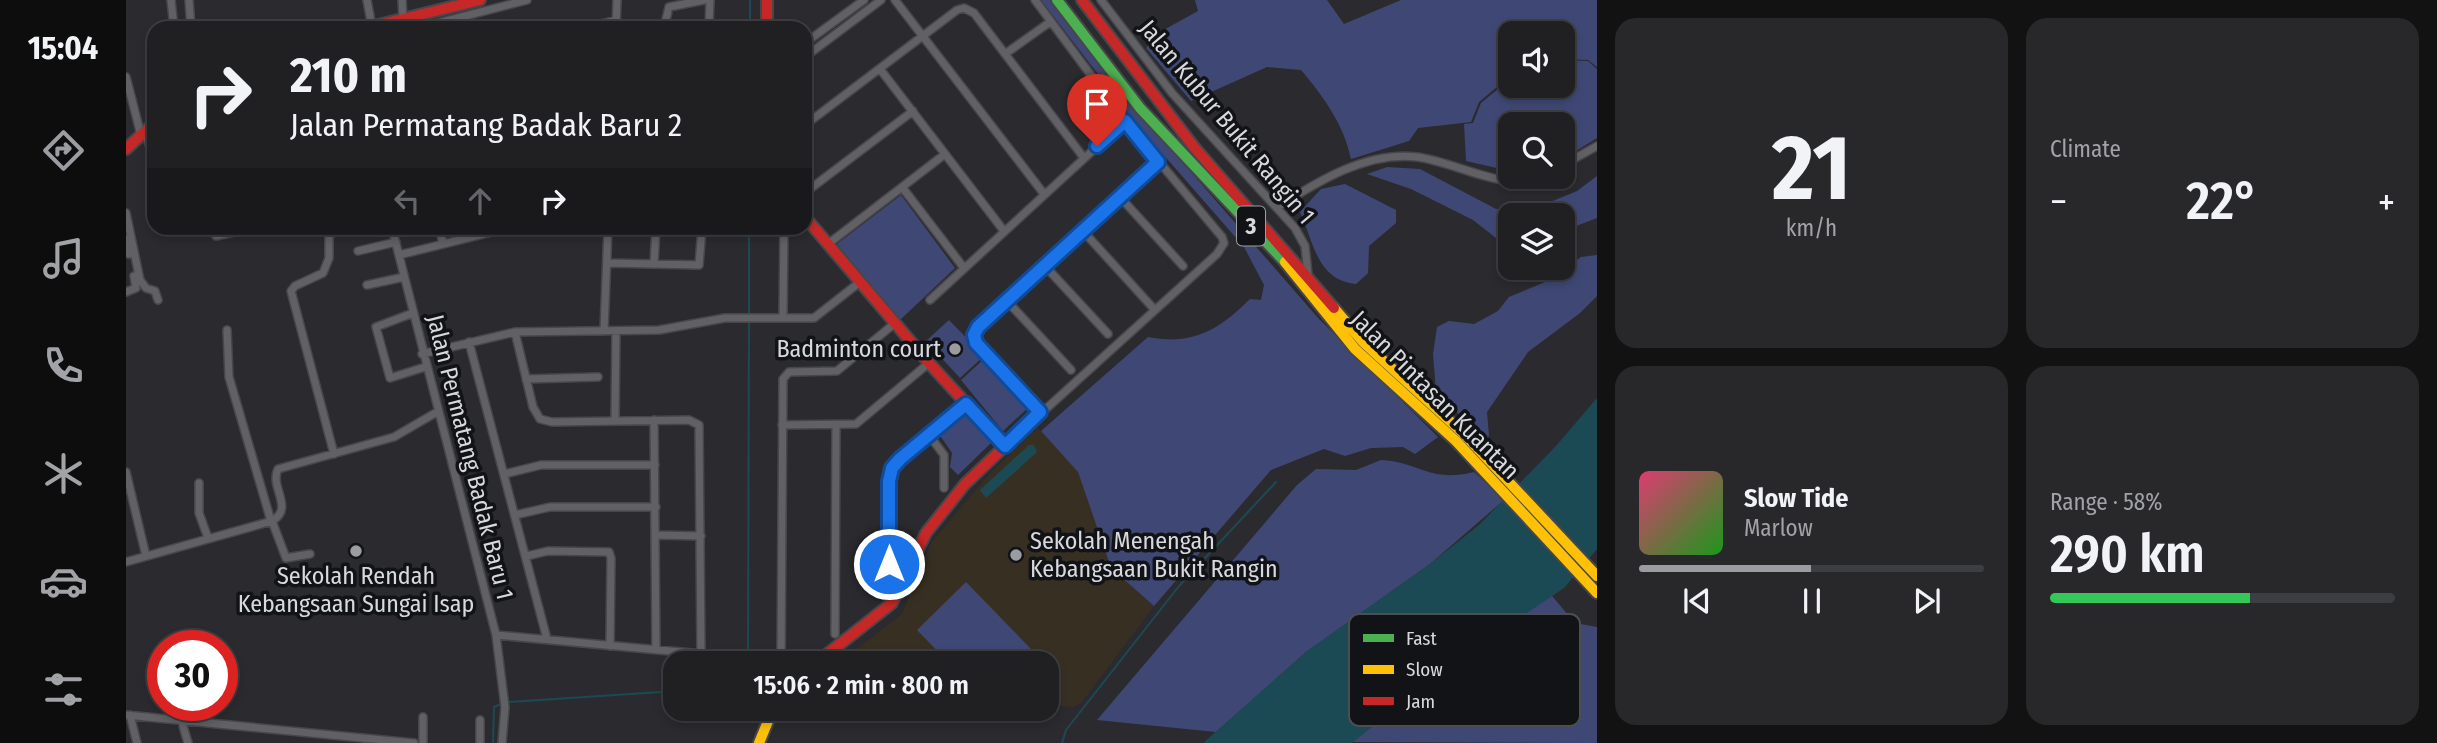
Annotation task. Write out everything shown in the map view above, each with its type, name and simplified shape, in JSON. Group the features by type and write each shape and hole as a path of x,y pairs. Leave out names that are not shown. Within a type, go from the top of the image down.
{"main road":[{"path":"398,21 480,0"},
{"path":"767,0 767,21"},
{"name":"Jalan Pintasan Kuantan","path":"1057,0 1147,116 1291,269 1355,349 1460,437 1597,593"},
{"path":"1074,0 1112,53 1139,77"},
{"name":"Jalan Pintasan Kuantan","path":"1082,0 1139,77 1213,168 1363,342 1597,576"},
{"path":"1110,38 1116,20"},
{"path":"126,149 147,129"},
{"path":"812,225 929,363 1005,446 965,484 926,533 892,603 831,651"},
{"path":"759,743 768,721"}],"street":[{"path":"171,0 173,21"},
{"path":"189,0 190,21"},
{"path":"367,0 369,21"},
{"path":"402,0 403,19"},
{"path":"446,21 527,0"},
{"path":"616,21 617,0"},
{"path":"666,21 669,8 704,0"},
{"path":"709,21 710,0"},
{"path":"812,38 864,0"},
{"path":"812,52 881,0"},
{"path":"895,0 1044,194"},
{"path":"1005,446 1217,254 1224,243 1222,237 1125,121 1035,0"},
{"name":"Jalan Kubur Bukit Rangin 1","path":"1101,0 1172,93 1235,164 1278,207 1302,237 1308,275"},
{"path":"812,120 957,10 964,8 974,13 1084,158"},
{"path":"1005,54 1050,22"},
{"path":"880,69 1004,232"},
{"path":"126,77 147,142"},
{"path":"812,187 913,111"},
{"path":"930,300 1125,121"},
{"path":"1575,158 1597,146"},
{"path":"828,244 945,154"},
{"path":"1278,207 1342,172 1364,162 1383,158 1418,157 1498,178"},
{"path":"1040,412 975,339 978,327 1158,162"},
{"path":"902,187 964,268"},
{"path":"1120,197 1184,266"},
{"path":"126,213 140,280 146,288 155,291 158,300"},
{"path":"1083,231 1154,309"},
{"path":"329,235 329,258 323,272 295,286 291,291 334,454"},
{"name":"Jalan Permatang Badak Baru 1","path":"394,235 425,367 496,635 505,707 502,743"},
{"path":"441,235 443,243"},
{"path":"399,255 478,235"},
{"path":"604,331 608,235"},
{"path":"654,264 656,235"},
{"path":"607,263 699,265 701,235"},
{"path":"782,318 784,235"},
{"path":"126,239 136,286 126,292"},
{"path":"358,251 396,242"},
{"path":"1045,266 1108,334"},
{"path":"367,285 404,277"},
{"path":"422,354 514,332 659,330 744,317 819,316 860,282"},
{"path":"1007,301 1071,370"},
{"path":"413,313 376,327 390,378 425,367"},
{"path":"781,651 783,379 787,374 837,371 895,323"},
{"path":"227,330 229,377 271,521 286,558 310,554"},
{"path":"615,421 616,331"},
{"path":"514,332 540,419 552,422 689,420 699,425 701,651"},
{"path":"469,342 547,639"},
{"path":"782,425 852,426 861,422 929,363"},
{"path":"526,379 598,377"},
{"path":"889,592 890,474 900,459 966,404"},
{"path":"126,562 271,521 279,516 283,508 276,478 278,469 394,437 437,412"},
{"path":"654,420 656,650"},
{"path":"835,634 836,426"},
{"path":"929,435 944,455 944,488"},
{"path":"504,474 541,465 655,465"},
{"path":"126,472 146,556"},
{"path":"199,483 199,513 208,538"},
{"path":"516,515 543,508 656,507"},
{"path":"656,535 701,536"},
{"path":"527,556 548,551 609,552 610,646"},
{"path":"496,635 667,651"},
{"path":"137,743 128,715 147,716"},
{"path":"423,717 423,743"},
{"path":"480,720 480,743"},
{"path":"182,721 188,743"},
{"path":"198,721 370,741 414,743"}],"shaded area":[{"path":"1041,0 1050,0 1122,93 1319,319 1438,437 1415,454 1403,447 1371,448 1345,456 1324,449 1271,470 1154,606 1111,568 1078,472 1041,431 1148,337 1179,339 1205,333 1228,319 1250,299 1261,300 1264,285 1244,247 1134,121"},
{"path":"1195,0 1327,0 1344,24 1401,0 1597,0 1597,67 1588,60 1575,59 1575,21 1498,21 1498,86 1479,102 1471,122 1418,128 1409,141 1351,159 1332,112 1301,70 1267,67 1191,101 1146,48 1160,32 1198,11"},
{"path":"1575,60 1588,61 1597,69 1597,138 1575,152 1575,112 1498,112 1498,168 1466,161 1464,124 1473,123 1481,103 1498,89 1498,98 1575,98"},
{"path":"1387,167 1420,169 1498,209 1498,238 1473,220 1411,189 1367,174"},
{"path":"1597,176 1597,218 1575,226 1575,203 1548,203 1577,191"},
{"path":"1345,184 1396,210 1396,223 1369,246 1368,273 1356,284 1343,281 1325,268 1300,212 1321,189"},
{"path":"901,195 955,268 900,320 837,244"},
{"path":"1597,255 1597,296 1580,313 1528,352 1487,412 1489,436 1485,441 1436,391 1433,354 1437,327 1449,321 1474,324 1498,311 1509,297 1550,280 1575,280 1575,261 1581,257"},
{"name":"Badminton court","path":"949,320 984,356 960,378 926,341"},
{"path":"985,358 1031,405 1003,431 961,380"},
{"path":"1597,398 1597,549 1564,588 1525,614 1360,614 1479,525 1556,446"},
{"path":"965,412 993,441 958,475 950,467 952,453 939,434"},
{"name":"Sekolah Menengah Kebangsaan Bukit Rangin","path":"1038,428 1078,472 1111,568 1154,606 1081,703 1073,707 1059,706 1059,651 854,651 902,614 931,543 992,471"},
{"path":"1029,445 1034,445 1037,452 986,498 980,490"},
{"path":"1381,460 1406,464 1435,474 1459,475 1474,472 1504,500 1430,564 1360,614 1349,614 1349,621 1306,652 1216,732 1097,720 1297,485 1316,469 1356,470"},
{"path":"966,582 1032,650 937,651 917,630"},
{"path":"1552,596 1567,614 1522,614"},
{"path":"1349,621 1349,726 1373,726 1352,743 1203,743 1306,652"},
{"path":"1580,624 1597,627 1597,743 1352,742 1372,726 1580,726"}],"waterway":[{"path":"750,0 750,21"},
{"path":"749,235 749,314"},
{"path":"748,651 749,320"},
{"path":"1062,743 1066,730 1179,586 1276,482"},
{"path":"509,702 663,692"},
{"path":"493,743 494,707 503,703"}],"traffic: fast":[{"path":"1057,0 1140,108 1285,262"}],"traffic: slow":[{"path":"1285,262 1355,349 1456,441 1597,593"},
{"path":"1334,308 1363,342 1464,434 1597,576"},
{"path":"759,743 768,721"}],"traffic: jam":[{"path":"394,21 480,0"},
{"path":"767,0 767,21"},
{"path":"1082,0 1194,147 1334,308"},
{"path":"126,149 147,130"},
{"path":"812,225 929,363 1005,446 965,484 926,533 892,603 831,651"}],"place":[{"name":"Badminton court","path":"955,349"},
{"name":"Sekolah Rendah Kebangsaan Sungai Isap","path":"356,551"},
{"name":"Sekolah Menengah Kebangsaan Bukit Rangin","path":"1016,555"}],"route":[{"path":"889,564 889,481 895,463 966,404 1005,446 1040,412 976,343 974,335 978,327 1158,162 1125,121 1097,146"}]}
